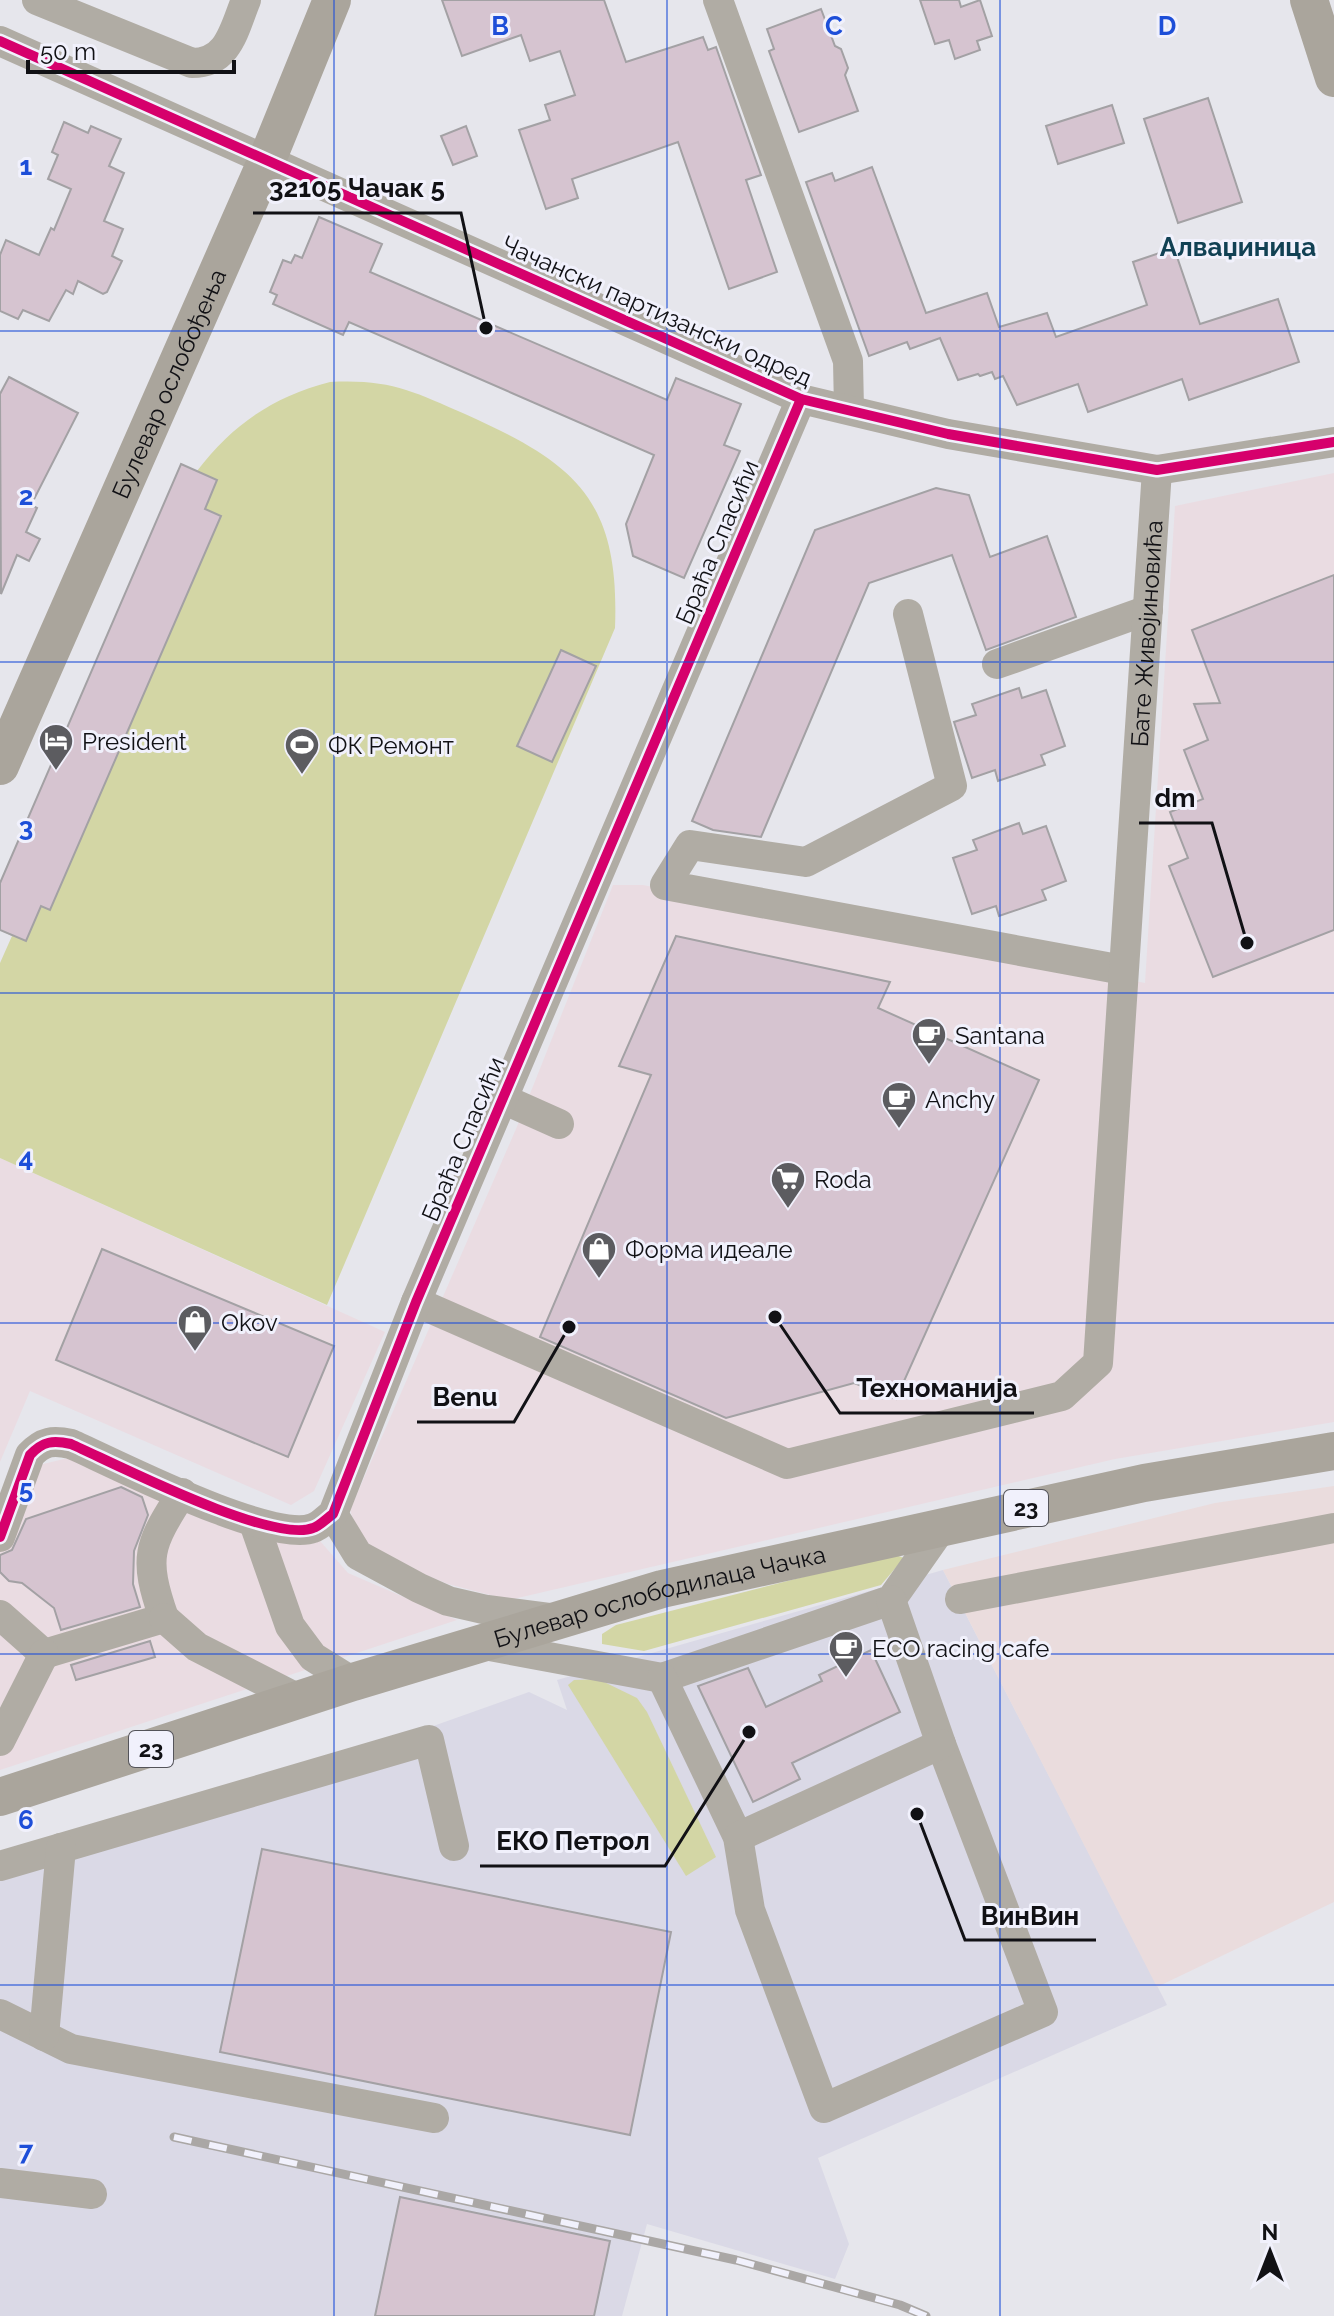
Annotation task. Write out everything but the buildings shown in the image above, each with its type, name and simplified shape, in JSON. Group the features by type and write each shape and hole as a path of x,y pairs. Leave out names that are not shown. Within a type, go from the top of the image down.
{"main road":[{"name":"Булевар ослобођења","path":"0,766 267,160 332,0"},
{"path":"1309,0 1334,78"},
{"name":"Булевар ослободилаца Чачка","path":"0,1797 353,1682 719,1574 1144,1483 1334,1451"}],"street":[{"path":"37,0 192,63 217,58 225,49 246,0"},
{"name":"Чачански партизански одред","path":"718,0 848,361 849,409"},
{"name":"Чачански партизански одред","path":"0,41 801,399 948,434 1157,470 1334,442"},
{"name":"Браћа Спасићи","path":"333,1514 416,1302 801,399"},
{"name":"Бате Живојиновића","path":"416,1302 787,1464 1062,1396 1098,1363 1157,470"},
{"path":"997,664 1148,610"},
{"path":"908,614 952,786 806,862 690,845 665,885 1123,970"},
{"path":"503,1099 559,1124"},
{"path":"0,1537 30,1455 40,1445 55,1441 71,1444 254,1523 291,1531 313,1528 333,1514 358,1555 419,1588 448,1601 487,1610 563,1618"},
{"path":"182,1493 159,1530 149,1559 164,1618 197,1647 301,1700"},
{"path":"254,1523 290,1626 313,1657 353,1682"},
{"path":"477,1644 662,1678 891,1600 943,1526"},
{"path":"960,1599 1334,1528"},
{"path":"662,1678 738,1837 750,1910 824,2108 1043,2012 941,1744 891,1600"},
{"path":"0,1615 44,1654"},
{"path":"0,1741 44,1654 164,1618"},
{"path":"0,1866 429,1740 454,1846"},
{"path":"738,1837 941,1744"},
{"path":"44,2036 61,1848"},
{"path":"0,2014 71,2049 434,2118"},
{"path":"0,2183 92,2194"}],"shaded area":[{"path":"1334,473 1334,1422 1115,1459 509,1600 448,1584 381,1557 359,1538 350,1510 516,1129 613,885 643,885 1145,983 1175,506"},
{"path":"0,1158 385,1332 314,1491 291,1505 30,1391 0,1462"},
{"path":"68,1458 320,1541 348,1573 457,1620 0,1770 0,1545 39,1465"},
{"path":"1334,1486 1334,1902 1157,1987 943,1570 1215,1503"},
{"path":"943,1570 1167,2005 818,2158 849,2244 835,2279 647,2224 622,2316 0,2316 0,1880 529,1692 567,1710 557,1680"}],"green space":[{"name":"ФК Ремонт","path":"330,382 369,382 415,393 503,432 562,469 583,491 598,516 609,547 615,628 327,1305 0,1158 0,963 12,936 0,930 0,886 197,471 225,439 256,414 290,396"},
{"path":"893,1554 904,1558 881,1585 644,1651 602,1644 602,1634 616,1625"},
{"path":"598,1679 637,1698 647,1712 716,1857 686,1876 568,1685 574,1680"}],"railway":[{"path":"174,2137 736,2260 900,2305 926,2316"}],"cycle path":[{"path":"0,41 801,399 948,434 1157,470 1334,442"},
{"path":"0,1537 30,1455 44,1444 54,1442 71,1444 193,1500 264,1524 292,1530 313,1528 333,1514 416,1302 801,399"}],"place":[{"name":"32105 Чачак 5","path":"486,328"},
{"name":"President","path":"56,772"},
{"name":"ФК Ремонт","path":"302,776"},
{"name":"dm","path":"1247,943"},
{"name":"Santana","path":"929,1066"},
{"name":"Anchy","path":"899,1130"},
{"name":"Roda","path":"788,1210"},
{"name":"Форма идеале","path":"599,1280"},
{"name":"Техноманија","path":"775,1317"},
{"name":"Benu","path":"569,1327"},
{"name":"Okov","path":"195,1353"},
{"name":"ECO racing cafe","path":"846,1679"},
{"name":"ЕКО Петрол","path":"749,1732"},
{"name":"ВинВин","path":"917,1814"}],"district":[{"name":"Алваџиница","path":"1238,247"}]}
